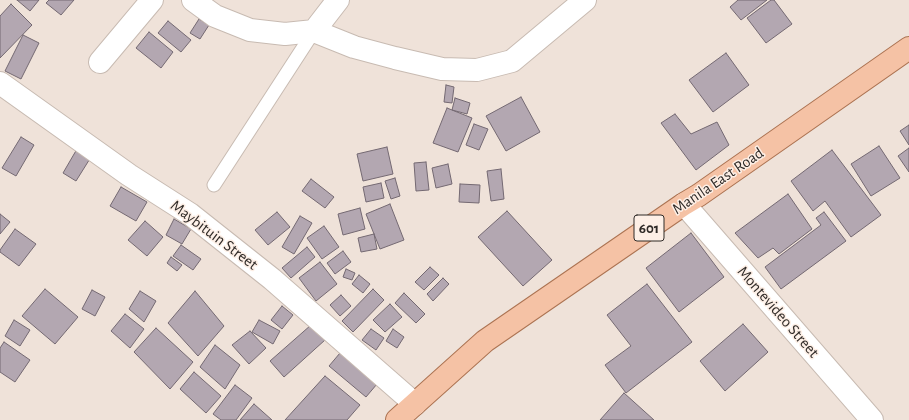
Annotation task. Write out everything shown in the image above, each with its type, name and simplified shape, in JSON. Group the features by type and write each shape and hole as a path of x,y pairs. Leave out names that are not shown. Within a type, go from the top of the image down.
{"main road":[{"name":"Manila East Road","path":"397,420 485,341 684,204 699,196 909,48"}],"street":[{"path":"100,62 152,0"},
{"path":"193,0 215,16 250,30 285,34 314,31 354,47 395,58 442,69 477,70 512,61 585,0"},
{"path":"314,31 338,0"},
{"name":"Maybituin Street","path":"0,83 129,175 190,214 272,279 415,404"},
{"name":"Montevideo Street","path":"684,204 872,420"}],"lane":[{"path":"214,185 314,31"}],"building":[{"path":"17,0 39,0 30,11"},
{"path":"49,0 74,0 61,15 46,3"},
{"path":"738,0 767,0 741,20 730,7"},
{"path":"771,0 774,0 792,24 766,43 747,18"},
{"path":"11,4 32,25 0,58 0,16"},
{"path":"199,19 209,25 200,39 190,33"},
{"path":"168,21 191,40 181,52 158,33"},
{"path":"149,32 173,52 161,68 136,48"},
{"path":"23,35 39,43 21,79 5,71"},
{"path":"726,53 749,85 713,112 689,80"},
{"path":"446,85 454,87 452,103 444,102"},
{"path":"521,97 540,132 506,151 486,116"},
{"path":"455,98 470,103 467,114 452,110"},
{"path":"447,108 472,118 458,152 433,143"},
{"path":"675,114 691,134 717,122 729,145 696,170 661,123"},
{"path":"474,124 488,129 479,150 466,145"},
{"path":"909,125 909,145 900,131"},
{"path":"21,137 34,145 16,176 2,168"},
{"path":"879,146 900,178 871,196 851,164"},
{"path":"387,147 393,174 363,181 357,154"},
{"path":"909,148 909,172 898,156"},
{"path":"77,149 91,157 76,181 63,173"},
{"path":"832,150 881,215 851,237 825,201 813,211 791,181"},
{"path":"426,162 429,190 416,191 414,163"},
{"path":"448,164 452,184 436,188 432,168"},
{"path":"501,169 504,199 491,201 487,171"},
{"path":"395,178 400,196 391,199 385,181"},
{"path":"311,179 334,197 325,208 302,191"},
{"path":"381,183 384,198 366,202 363,187"},
{"path":"460,184 480,185 479,203 459,202"},
{"path":"121,187 147,202 136,221 110,206"},
{"path":"788,194 812,229 779,254 773,248 758,258 735,233"},
{"path":"390,204 404,240 380,249 366,214"},
{"path":"360,208 365,229 343,235 338,214"},
{"path":"507,211 552,260 523,286 478,237"},
{"path":"277,212 290,227 268,245 255,230"},
{"path":"824,212 846,241 781,289 765,267 821,225 816,218"},
{"path":"0,214 10,222 0,234"},
{"path":"300,216 312,223 294,254 282,247"},
{"path":"174,219 191,229 182,244 166,235"},
{"path":"145,221 163,237 147,256 128,240"},
{"path":"324,226 339,247 322,259 307,238"},
{"path":"15,229 36,244 19,266 0,252"},
{"path":"691,233 724,277 679,312 646,268"},
{"path":"374,234 377,249 361,252 358,238"},
{"path":"181,245 201,259 193,270 173,256"},
{"path":"307,247 315,257 291,278 282,268"},
{"path":"343,251 351,262 335,274 327,263"},
{"path":"171,257 182,265 177,271 167,263"},
{"path":"320,262 337,284 316,301 299,278"},
{"path":"430,267 439,275 424,290 415,282"},
{"path":"346,269 355,273 352,280 343,277"},
{"path":"359,275 370,284 363,293 352,284"},
{"path":"443,278 449,284 433,301 427,294"},
{"path":"647,284 692,342 626,393 605,365 631,346 607,315"},
{"path":"45,289 78,317 55,344 22,316"},
{"path":"373,289 384,300 353,332 342,321"},
{"path":"92,290 105,297 95,316 82,309"},
{"path":"140,291 156,301 144,322 129,309"},
{"path":"195,291 224,326 198,356 168,323"},
{"path":"404,293 425,314 416,323 395,303"},
{"path":"341,295 351,306 340,316 330,305"},
{"path":"390,304 402,317 385,332 373,320"},
{"path":"282,306 293,315 282,329 271,320"},
{"path":"125,314 144,329 130,348 111,331"},
{"path":"14,320 30,330 20,346 5,336"},
{"path":"259,320 280,331 273,344 252,332"},
{"path":"743,324 768,352 725,391 700,361"},
{"path":"311,325 325,340 284,377 270,361"},
{"path":"156,328 193,362 170,389 134,352"},
{"path":"371,329 384,338 376,350 362,340"},
{"path":"393,329 404,337 397,348 386,341"},
{"path":"250,331 266,348 249,364 232,345"},
{"path":"4,342 30,360 15,382 0,372 0,348"},
{"path":"215,345 240,365 225,389 200,367"},
{"path":"340,353 377,384 366,397 329,366"},
{"path":"194,372 221,396 206,413 180,389"},
{"path":"325,376 360,405 347,420 285,420"},
{"path":"235,385 252,398 236,420 221,420 213,414"},
{"path":"624,393 654,420 600,420"},
{"path":"254,404 272,420 240,420"}]}
